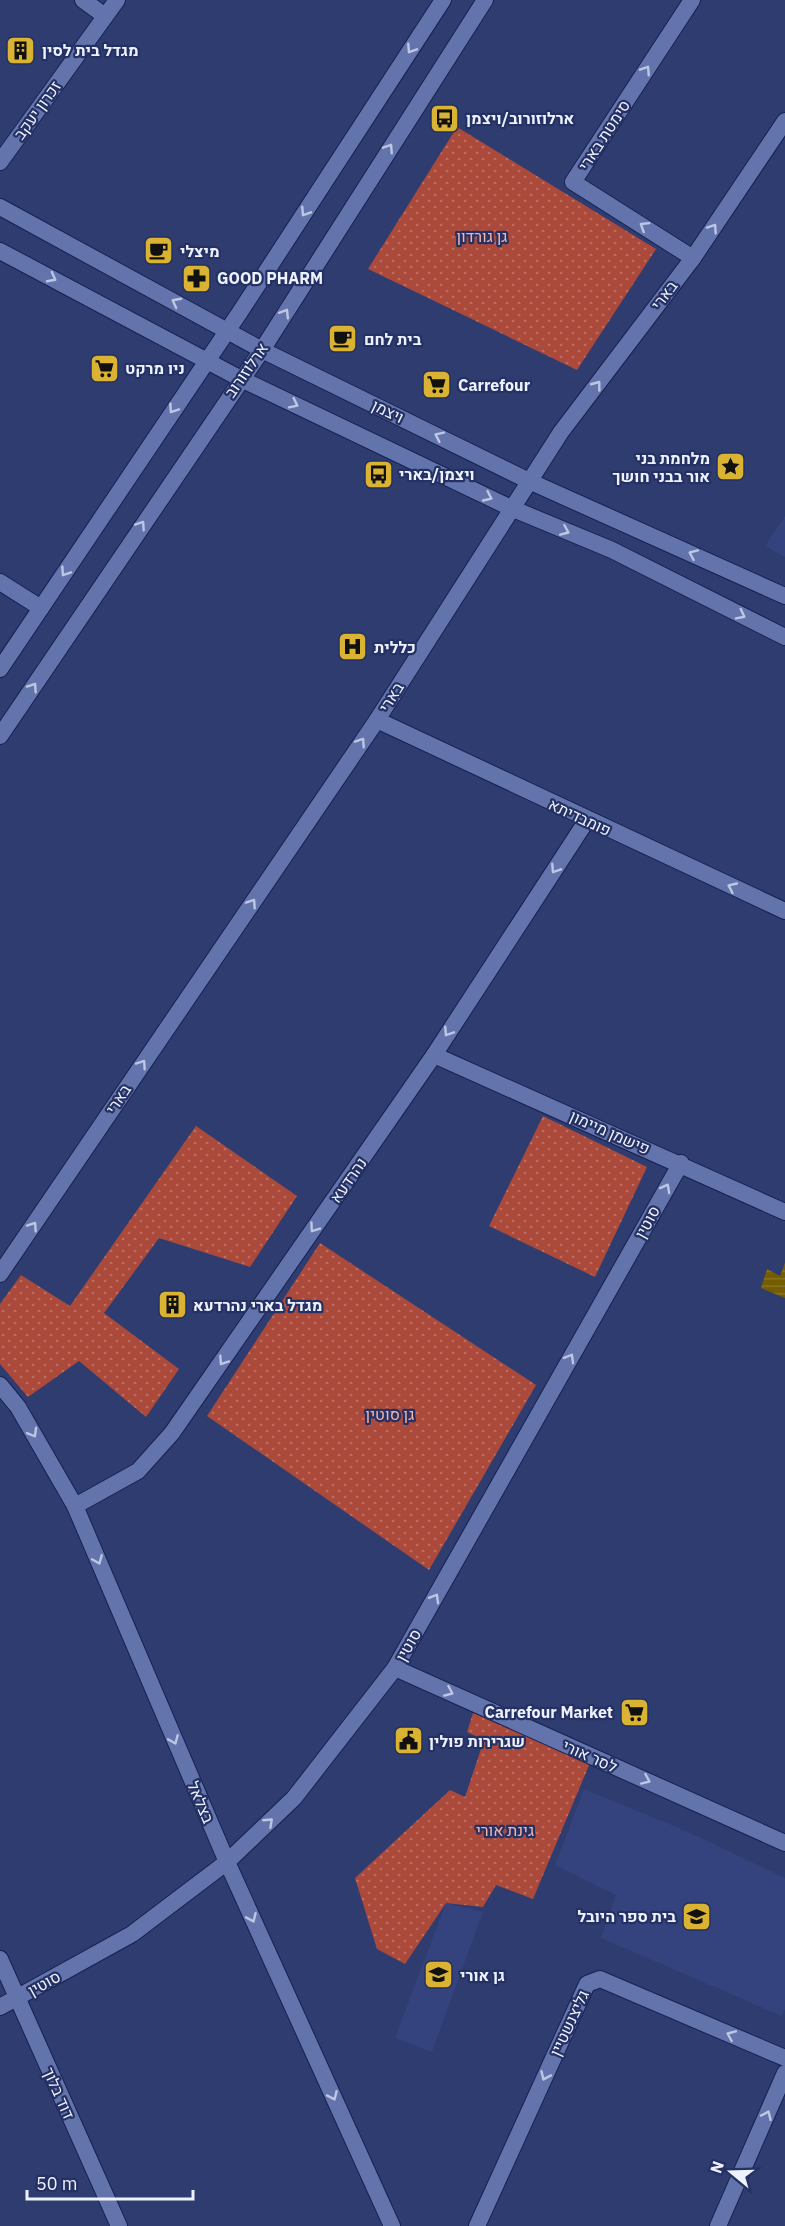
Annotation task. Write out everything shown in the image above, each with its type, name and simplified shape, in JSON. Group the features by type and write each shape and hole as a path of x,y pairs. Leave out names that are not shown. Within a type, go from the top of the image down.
{"street":[{"path":"83,0 105,16"},
{"name":"זכרון יעקב","path":"0,162 117,0"},
{"path":"0,669 228,330 443,0"},
{"name":"ארלוזורוב","path":"0,736 262,350 485,0"},
{"name":"סימטת בארי","path":"692,0 573,182 693,258"},
{"name":"בארי","path":"0,1274 377,720 561,432 693,258 785,121"},
{"name":"ויצמן","path":"0,207 262,350 529,481 785,596"},
{"name":"ויצמן","path":"0,251 241,379 511,508 612,550 785,637"},
{"path":"0,582 41,608"},
{"name":"פומבדיתא","path":"377,720 785,912"},
{"name":"נהרדעא","path":"75,1506 138,1471 172,1433 434,1055 587,820"},
{"name":"פישמן מיימון","path":"434,1055 681,1163 785,1212"},
{"name":"סוטין","path":"0,2007 132,1934 227,1862 294,1798 395,1668 681,1163"},
{"name":"בצלאל","path":"0,1385 18,1407 75,1506 227,1862 392,2226"},
{"name":"לסר אורי","path":"395,1668 785,1843"},
{"name":"דוד בלוך","path":"0,1959 119,2226"},
{"name":"גליצנשטיין","path":"477,2226 587,1984 600,1979 785,2058"},
{"path":"718,2226 785,2073"}],"shaded area":[{"path":"785,516 785,557 765,546"},
{"path":"785,1263 785,1298 761,1288 767,1269 780,1276"},
{"name":"בית ספר היובל","path":"584,1789 686,1831 785,1878 785,2009 782,2016 601,1938 616,1895 555,1865"},
{"name":"גן אורי","path":"446,1903 483,1912 432,2052 395,2038"}],"green space":[{"name":"גן גורדון","path":"457,127 656,249 577,370 368,269"},
{"path":"543,1116 647,1167 595,1277 489,1226"},
{"path":"196,1126 297,1196 250,1267 159,1238 104,1313 179,1369 146,1417 79,1361 28,1397 0,1364 0,1304 21,1275 70,1306"},
{"name":"גן סוטין","path":"320,1243 536,1385 429,1570 207,1416"},
{"name":"גינת אורי","path":"474,1710 590,1763 533,1899 496,1885 483,1907 446,1903 405,1964 377,1949 355,1878 450,1790 465,1797 484,1740 467,1732"}],"place":[{"name":"מגדל בית לסין","path":"21,50"},
{"name":"ארלוזורוב/ויצמן","path":"445,118"},
{"name":"מיצלי","path":"159,251"},
{"name":"GOOD PHARM","path":"196,278"},
{"name":"בית לחם","path":"343,339"},
{"name":"ניו מרקט","path":"104,368"},
{"name":"Carrefour","path":"437,385"},
{"name":"מלחמת בני אור בבני חושך","path":"731,467"},
{"name":"ויצמן/בארי","path":"378,474"},
{"name":"כללית","path":"353,647"},
{"name":"מגדל בארי נהרדעא","path":"172,1305"},
{"name":"Carrefour Market","path":"634,1712"},
{"name":"שגרירות פולין","path":"408,1741"},
{"name":"בית ספר היובל","path":"697,1916"},
{"name":"גן אורי","path":"439,1975"}]}
